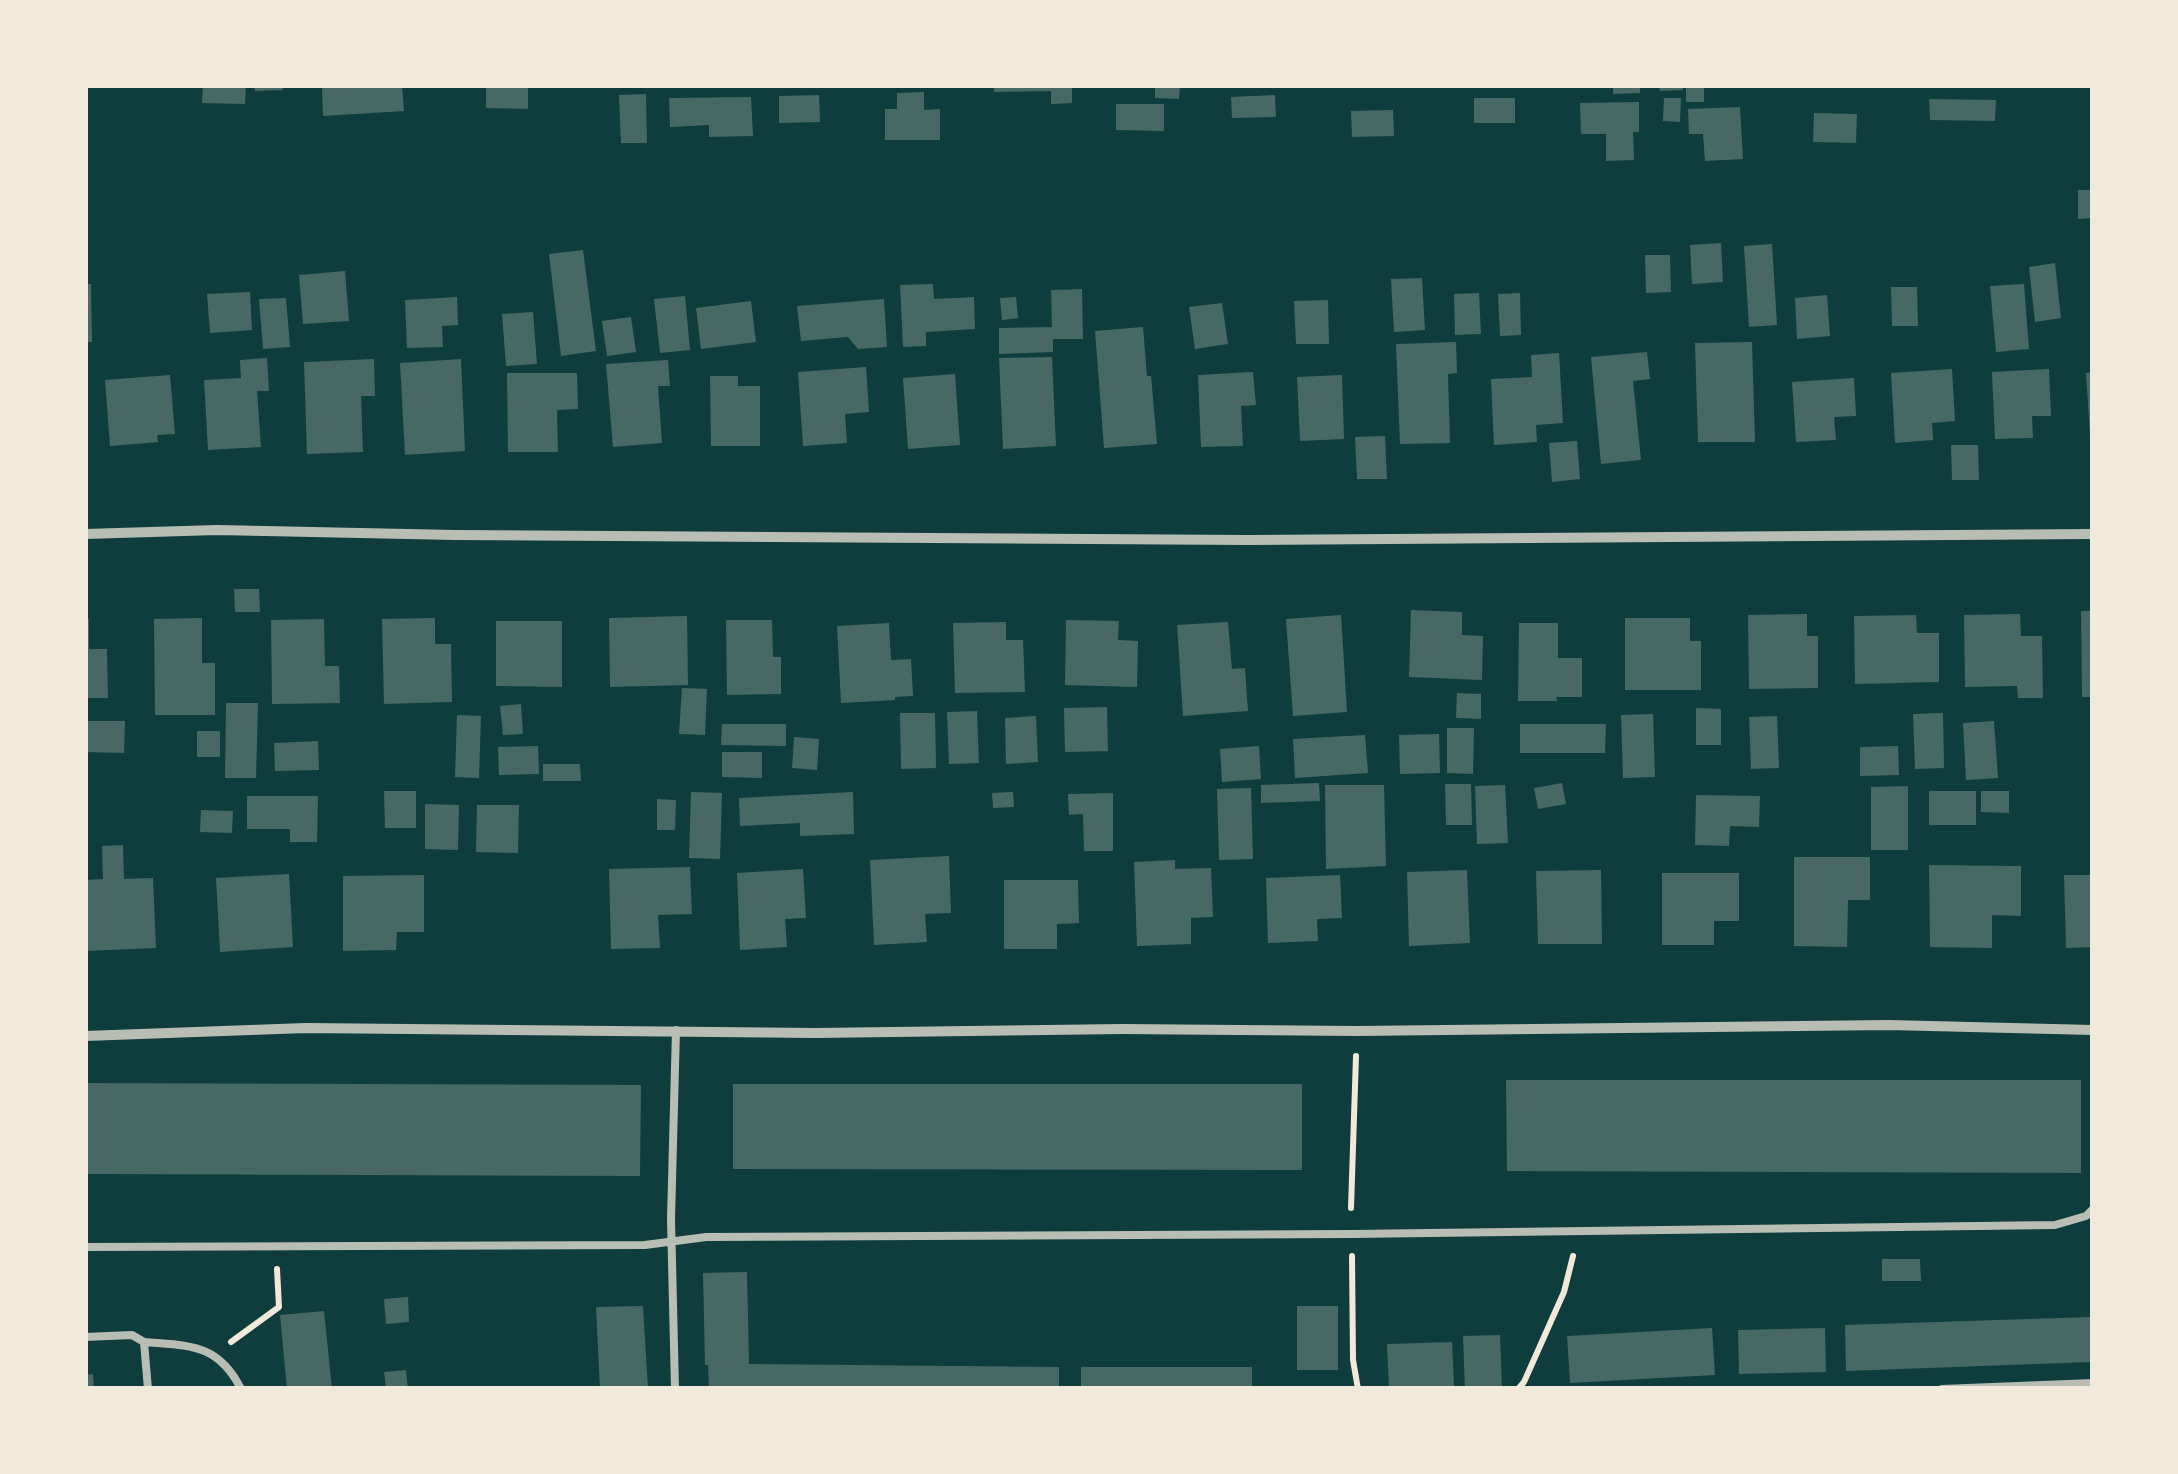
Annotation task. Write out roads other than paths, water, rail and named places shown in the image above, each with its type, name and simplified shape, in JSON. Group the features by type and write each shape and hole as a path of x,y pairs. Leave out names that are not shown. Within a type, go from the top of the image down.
{"street":[{"path":"85,534 217,530 1248,540 2093,534"},
{"path":"85,1036 306,1028 1357,1031 1889,1025 2093,1030"}],"lane":[{"path":"675,1389 671,1241 676,1030"},
{"path":"85,1247 645,1246 706,1237 2055,1225 2086,1216 2093,1209"},
{"path":"85,1337 132,1335 144,1342 197,1346 214,1354 241,1389"},
{"path":"144,1342 148,1389"},
{"path":"1942,1389 2093,1383"}]}
